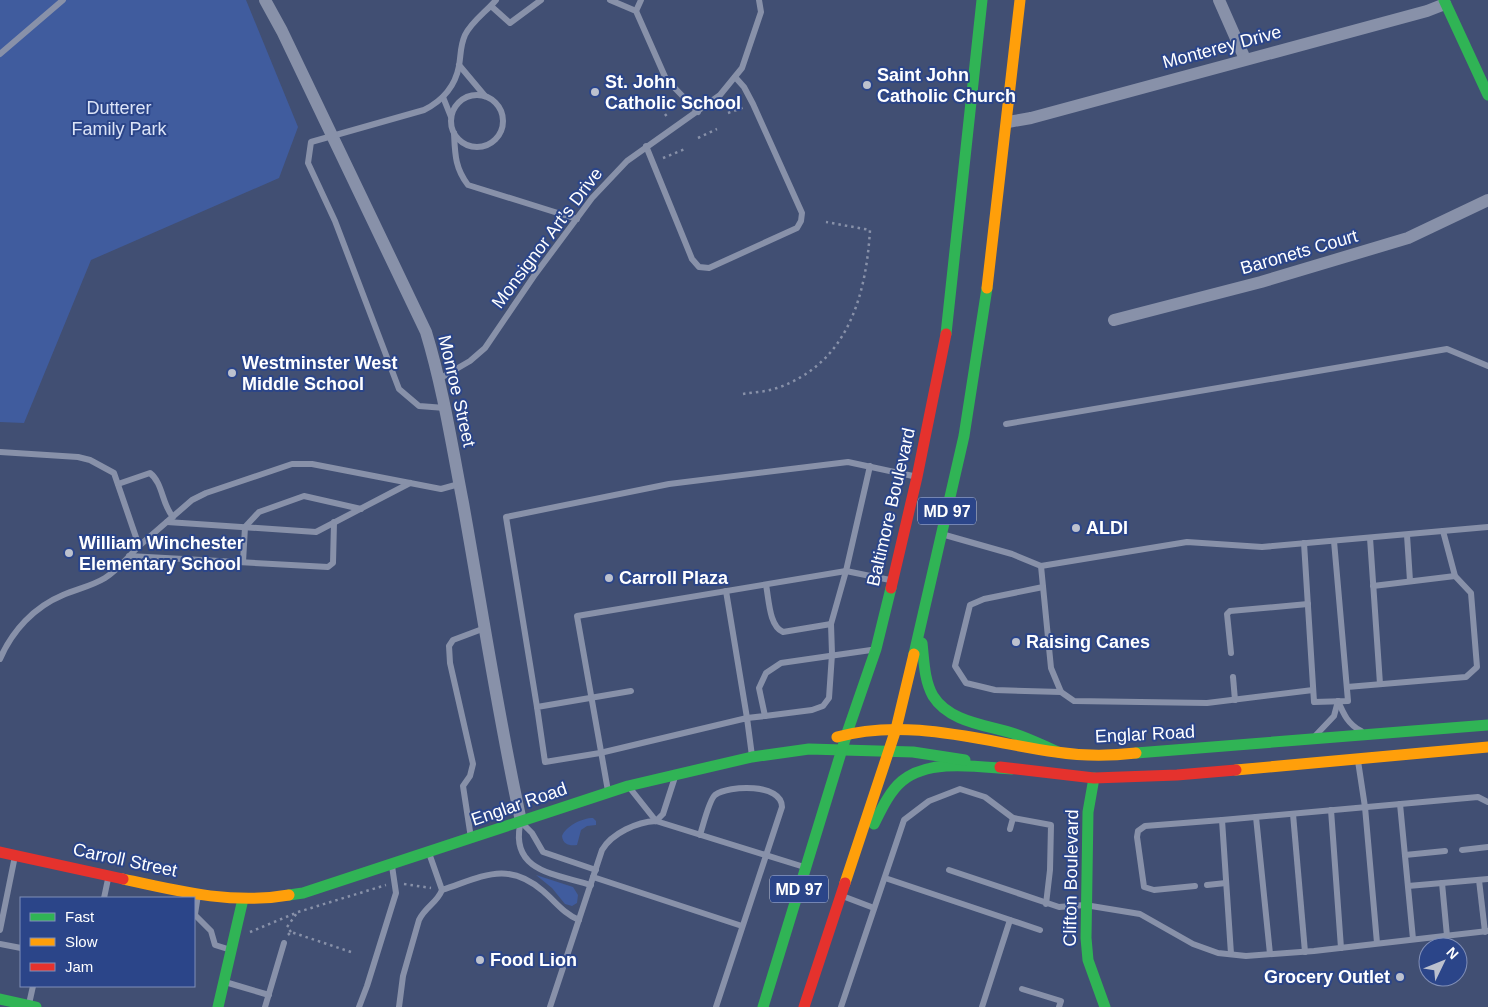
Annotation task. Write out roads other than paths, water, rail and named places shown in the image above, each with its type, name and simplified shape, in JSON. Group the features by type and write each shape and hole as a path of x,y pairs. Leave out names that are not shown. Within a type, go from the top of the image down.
{"main road":[{"name":"Baltimore Boulevard","path":"763,1007 847,733 876,649 917,477 945,343 982,0"},
{"name":"MD 97","path":"804,1007 896,729 964,436 986,301 1008,122 1020,0"},
{"path":"1444,2 1488,95"},
{"path":"924,609 921,637 926,673 934,696 943,708 968,721 1012,733 1058,752"},
{"name":"Englar Road","path":"809,750 847,733 896,729 1058,752 1117,755 1488,725"},
{"name":"Englar Road","path":"243,899 303,893 628,786 752,757 809,750 925,753 1012,769 1094,778 1186,774 1488,748"},
{"path":"846,878 882,808 906,778 923,771 951,767 1012,769"},
{"name":"Clifton Boulevard","path":"1094,778 1088,812 1085,905 1088,960 1105,1007"},
{"name":"Carroll Street","path":"0,852 109,875 243,899"},
{"path":"218,1007 243,899"},
{"path":"0,999 33,1006"}],"street":[{"name":"Monroe Street","path":"265,0 426,332 440,379 521,821"},
{"path":"1219,0 1245,59"},
{"name":"Monterey Drive","path":"1008,122 1031,118 1245,59 1427,12 1444,2"},
{"name":"Baronets Court","path":"1114,320 1261,282 1408,238 1488,200"}],"lane":[{"path":"0,54 63,0"},
{"path":"445,408 419,406 399,388 335,221 308,163 311,142 424,110 438,103 455,79 459,65 460,50 465,36 471,26 496,0"},
{"path":"491,6 510,23 540,0"},
{"path":"610,0 636,11 666,80 698,112"},
{"path":"636,11 641,0"},
{"name":"Monsignor Art’s Drive","path":"440,379 470,361 485,348 576,219 627,160 720,95 742,68 761,12 759,0"},
{"path":"454,133 463,143 471,146 480,146 495,140 500,132 502,115 498,106 485,96 459,65"},
{"path":"646,146 692,259 699,267 709,268 797,228 801,222 802,213 753,104 744,87 735,77"},
{"path":"451,117 460,101 467,96 485,96"},
{"path":"443,97 451,117 454,133 455,161 460,175 468,185 576,219"},
{"path":"1006,424 1447,349 1488,366"},
{"path":"0,452 64,456 90,460 114,473 138,546"},
{"path":"870,466 846,572 831,624 832,654 829,698 823,706 812,710 747,718 600,753 545,762 506,517 668,484 848,462 870,466 917,477"},
{"path":"0,659 6,646 20,626 34,612 61,596 108,576 138,546 206,492 292,464 312,464 441,488 459,484"},
{"path":"118,484 150,473 155,477 166,509 173,517"},
{"path":"167,522 316,532 410,483"},
{"path":"243,562 245,527 259,512 304,496 361,509"},
{"path":"129,556 328,568 333,563 334,522"},
{"path":"942,534 1012,554 1041,566 1187,542 1262,547 1488,527"},
{"path":"1347,687 1466,676 1477,667 1472,593 1455,576 1443,531"},
{"path":"1407,535 1410,582"},
{"path":"1370,538 1380,684"},
{"path":"1304,543 1314,702 1348,701 1334,541"},
{"path":"1041,566 1051,668 1061,692 1074,701 1207,703 1313,690"},
{"path":"609,792 600,753 577,616 846,572 893,581"},
{"path":"1373,586 1455,576"},
{"path":"766,584 773,622 777,630 782,632 831,624"},
{"path":"1043,587 991,597 970,605 955,666 966,683 995,690 1061,692"},
{"path":"726,591 752,757"},
{"path":"1230,653 1227,614 1230,611 1308,604"},
{"path":"471,839 463,786 470,776 474,764 450,663 449,646 453,640 485,628"},
{"path":"766,716 759,688 766,673 781,663 876,649"},
{"path":"1233,677 1235,700"},
{"path":"537,707 630,691"},
{"path":"1338,701 1345,717 1352,726 1370,736"},
{"path":"1312,739 1334,716 1338,701"},
{"path":"1358,759 1365,807 1378,944"},
{"path":"656,821 663,814 675,774"},
{"path":"628,786 656,821"},
{"path":"700,835 715,796 745,787 756,788 776,795 782,804 716,1007"},
{"path":"841,1007 904,820 930,801 960,789 985,797 1013,818 1051,825 1050,870 1046,904"},
{"path":"1195,886 1154,890 1144,887 1136,837 1138,831 1145,826 1478,797 1488,802"},
{"path":"1400,804 1413,939"},
{"path":"1331,810 1341,948"},
{"path":"1293,814 1305,952"},
{"path":"1256,817 1270,954"},
{"path":"1010,829 1013,818"},
{"path":"1222,820 1231,954"},
{"path":"521,821 532,833 542,852 647,896 742,926"},
{"path":"521,821 518,842 527,861 536,867 591,885"},
{"path":"550,1007 602,850 612,837 647,822 656,821 806,868"},
{"path":"1462,850 1488,847"},
{"path":"1405,855 1445,851"},
{"path":"399,1007 402,976 419,920 423,912 439,899 442,890 429,853"},
{"path":"0,930 15,855"},
{"path":"358,1007 368,986 396,893 392,864"},
{"path":"949,870 1059,907 1085,905 1140,914 1193,944 1218,953 1246,956 1305,952 1486,931 1479,880"},
{"path":"442,890 492,874 510,873 535,884 562,911 578,920"},
{"path":"104,897 109,875"},
{"path":"885,878 1040,930"},
{"path":"1408,886 1488,879"},
{"path":"1207,885 1226,883"},
{"path":"1442,883 1447,936"},
{"path":"195,910 199,892"},
{"path":"840,895 874,908"},
{"path":"195,915 210,931 215,945 232,950"},
{"path":"982,1007 1010,920"},
{"path":"265,1007 284,943"},
{"path":"0,944 20,948"},
{"path":"225,982 269,995"},
{"path":"33,987 33,1006"},
{"path":"1022,989 1061,1001 1059,1007"}],"place":[{"name":"Saint John Catholic Church","path":"867,85"},
{"name":"St. John Catholic School","path":"595,92"},
{"name":"Westminster West Middle School","path":"232,373"},
{"name":"ALDI","path":"1076,528"},
{"name":"William Winchester Elementary School","path":"69,553"},
{"name":"Carroll Plaza","path":"609,578"},
{"name":"Raising Canes","path":"1016,642"},
{"name":"Food Lion","path":"480,960"},
{"name":"Grocery Outlet","path":"1400,977"}],"park label":[{"name":"Dutterer Family Park","path":"119,118"}]}
